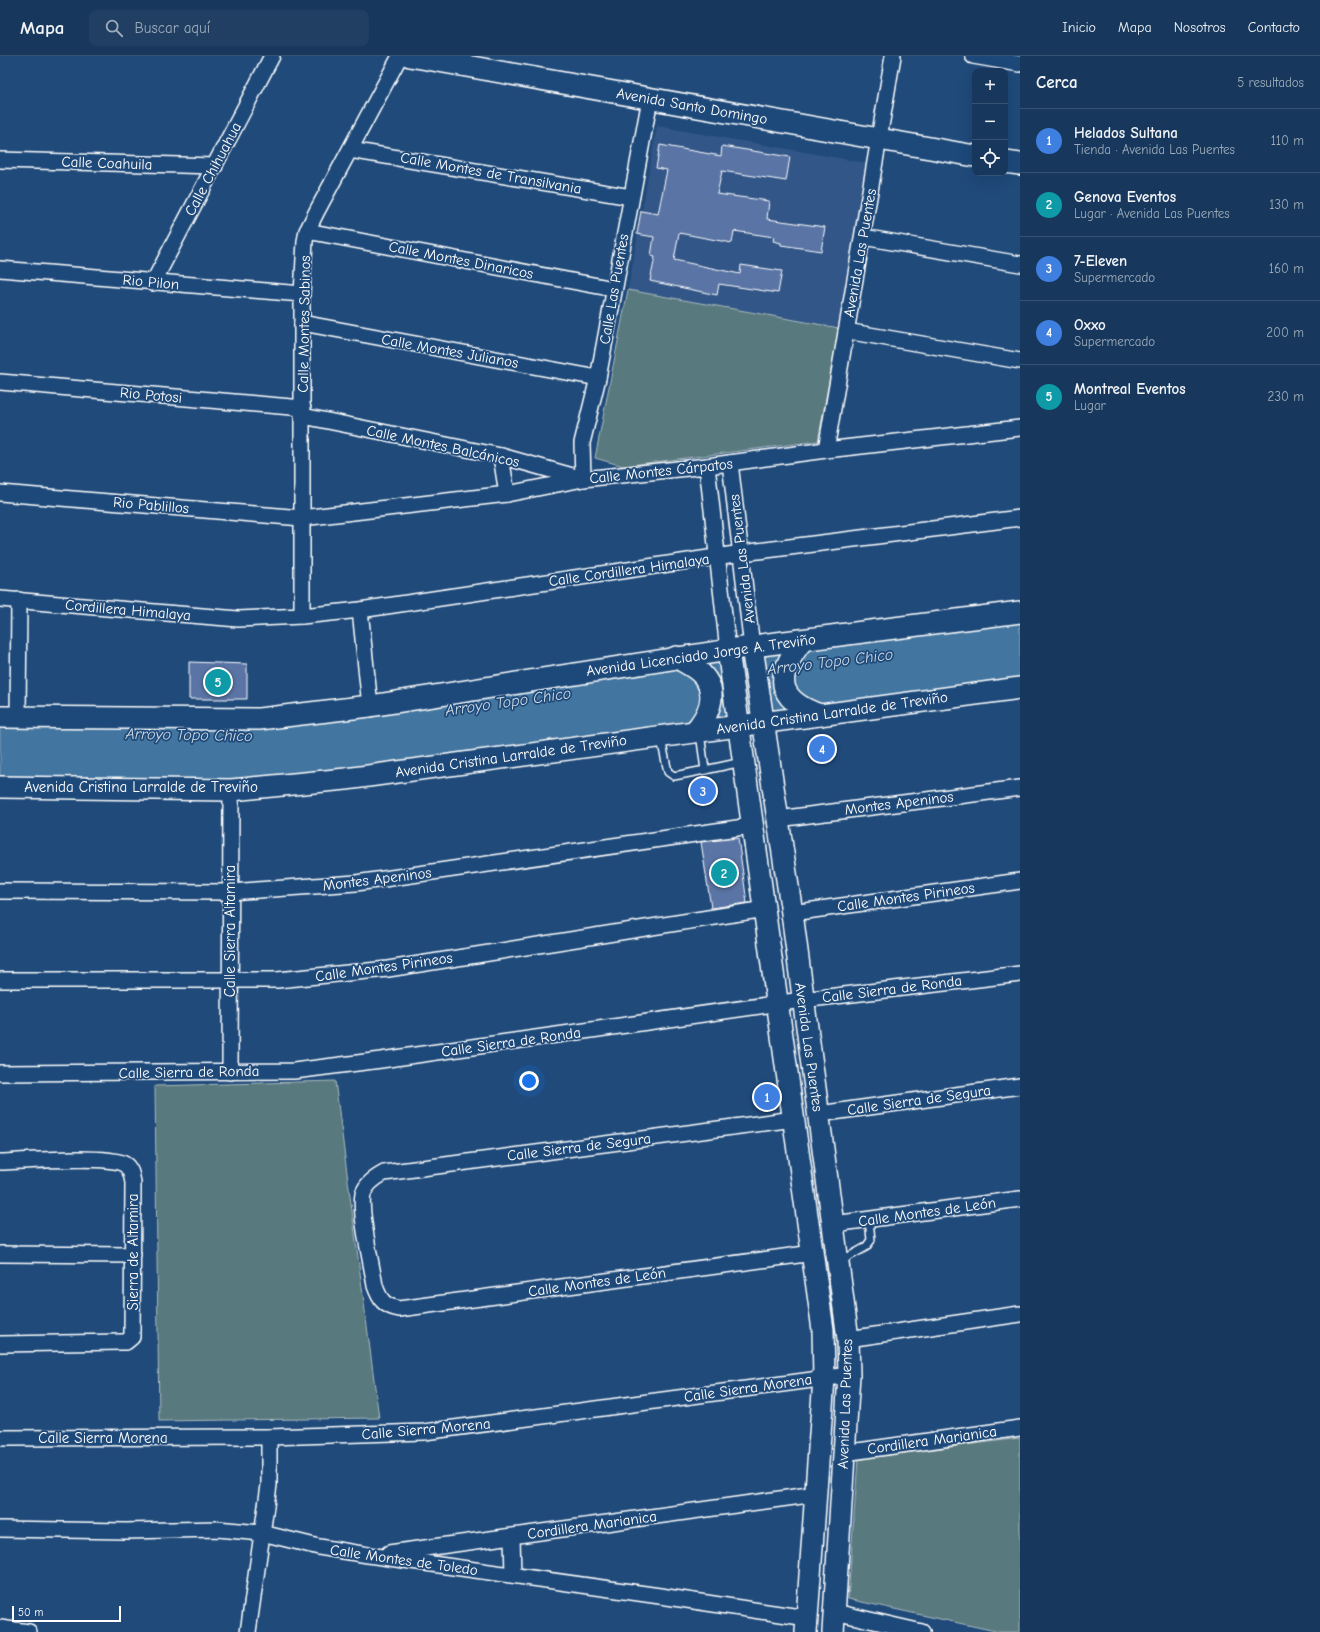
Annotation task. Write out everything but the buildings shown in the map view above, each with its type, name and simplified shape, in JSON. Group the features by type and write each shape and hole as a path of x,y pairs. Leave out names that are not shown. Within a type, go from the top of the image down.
{"main road":[{"name":"Avenida Santo Domingo","path":"410,56 972,155"},
{"path":"1008,162 1020,164"},
{"name":"Avenida Licenciado Jorge A. Treviño","path":"9,717 259,719 370,706 676,657 729,658 754,655 802,641 1020,612"},
{"path":"802,641 789,661 783,676 784,685 790,698 811,712"},
{"name":"Avenida Las Puentes","path":"754,655 792,913 802,1000 834,1224 848,1339 849,1375 834,1622"},
{"path":"676,657 705,677 710,687 710,708 699,728"},
{"name":"Avenida Las Puentes","path":"729,658 751,826 765,909 823,1330 824,1378 807,1625"},
{"name":"Avenida Cristina Larralde de Treviño","path":"0,787 231,790 346,779 660,736 699,728 811,712 1019,688"}],"street":[{"name":"Calle Chihuahua","path":"153,283 272,56"},
{"name":"Calle Montes Sabinos","path":"302,616 303,257 308,231 400,56"},
{"name":"Avenida Las Puentes","path":"826,450 894,56"},
{"path":"973,56 1020,64"},
{"name":"Calle Las Puentes","path":"582,479 582,443 598,378 650,99"},
{"name":"Calle Montes de Transilvania","path":"350,150 631,197"},
{"name":"Calle Coahuila","path":"0,160 215,166"},
{"name":"Calle Montes Dinaricos","path":"308,231 614,289"},
{"path":"863,237 1020,264"},
{"name":"Rio Pilon","path":"0,269 153,283 302,294"},
{"name":"Calle Montes Julianos","path":"302,323 598,378"},
{"path":"846,331 1020,361"},
{"name":"Rio Potosi","path":"0,382 303,412"},
{"name":"Calle Montes Balcánicos","path":"303,412 501,456 582,479"},
{"name":"Calle Montes Cárpatos","path":"302,518 507,494 582,479 707,466 826,450 1020,428"},
{"path":"501,456 507,494"},
{"name":"Avenida Las Puentes","path":"730,463 754,655"},
{"name":"Avenida Las Puentes","path":"707,466 729,658"},
{"name":"Rio Pablillos","path":"0,493 302,518"},
{"name":"Calle Cordillera Himalaya","path":"238,619 302,616 360,610 742,553 1020,518"},
{"name":"Cordillera Himalaya","path":"0,599 238,619"},
{"path":"9,717 19,600"},
{"path":"360,610 370,706"},
{"name":"Montes Apeninos","path":"778,819 1020,788"},
{"name":"Calle Sierra Altamira","path":"230,1072 231,790"},
{"name":"Montes Apeninos","path":"0,891 230,892 356,883 751,826"},
{"name":"Calle Montes Pirineos","path":"792,913 1020,881"},
{"name":"Calle Montes Pirineos","path":"0,980 292,979 388,968 765,909"},
{"name":"Calle Sierra de Ronda","path":"0,1073 230,1072 294,1070 360,1063 802,1000 1020,974"},
{"name":"Calle Sierra de Segura","path":"818,1114 1020,1086"},
{"name":"Calle Sierra de Segura","path":"383,1303 375,1286 362,1209 364,1194 368,1184 384,1173 794,1119"},
{"name":"Sierra de Altamira","path":"0,1162 98,1160 125,1164 131,1172 133,1183 133,1333 129,1340 122,1342 0,1344"},
{"name":"Calle Montes de León","path":"834,1224 1020,1199"},
{"name":"Calle Montes de León","path":"383,1303 389,1307 400,1310 813,1253"},
{"path":"0,1254 132,1255"},
{"path":"848,1339 1020,1314"},
{"name":"Calle Sierra Morena","path":"0,1438 387,1435 466,1428 849,1375"},
{"name":"Cordillera Marianica","path":"844,1453 1020,1428"},
{"path":"248,1632 269,1485 269,1437"},
{"name":"Cordillera Marianica","path":"368,1555 512,1537 816,1494"},
{"name":"Calle Montes de Toledo","path":"0,1529 126,1531 217,1529 262,1533 319,1547 513,1575 807,1625"},
{"path":"512,1537 513,1575"},
{"path":"834,1622 922,1632"},
{"path":"0,1628 29,1632"}],"lane":[{"path":"699,728 705,770"},
{"path":"660,736 668,772 674,776 743,762"},
{"path":"839,1262 866,1247 871,1240 869,1220"}],"shaded area":[{"path":"657,126 867,163 839,328 628,290"}],"green space":[{"path":"628,290 839,328 818,441 623,466 595,458"},
{"path":"335,1081 379,1418 159,1421 155,1086"},
{"path":"1020,1438 1020,1632 1000,1632 848,1599 858,1459"}],"water":[{"name":"Arroyo Topo Chico","path":"1020,612 1020,688 346,779 0,787 0,717 194,720"}],"place":[{"name":"Montreal Eventos","path":"218,682"},
{"name":"Oxxo","path":"822,749"},
{"name":"7-Eleven","path":"703,791"},
{"name":"Genova Eventos","path":"724,873"},
{"name":"Helados Sultana","path":"767,1097"}]}
